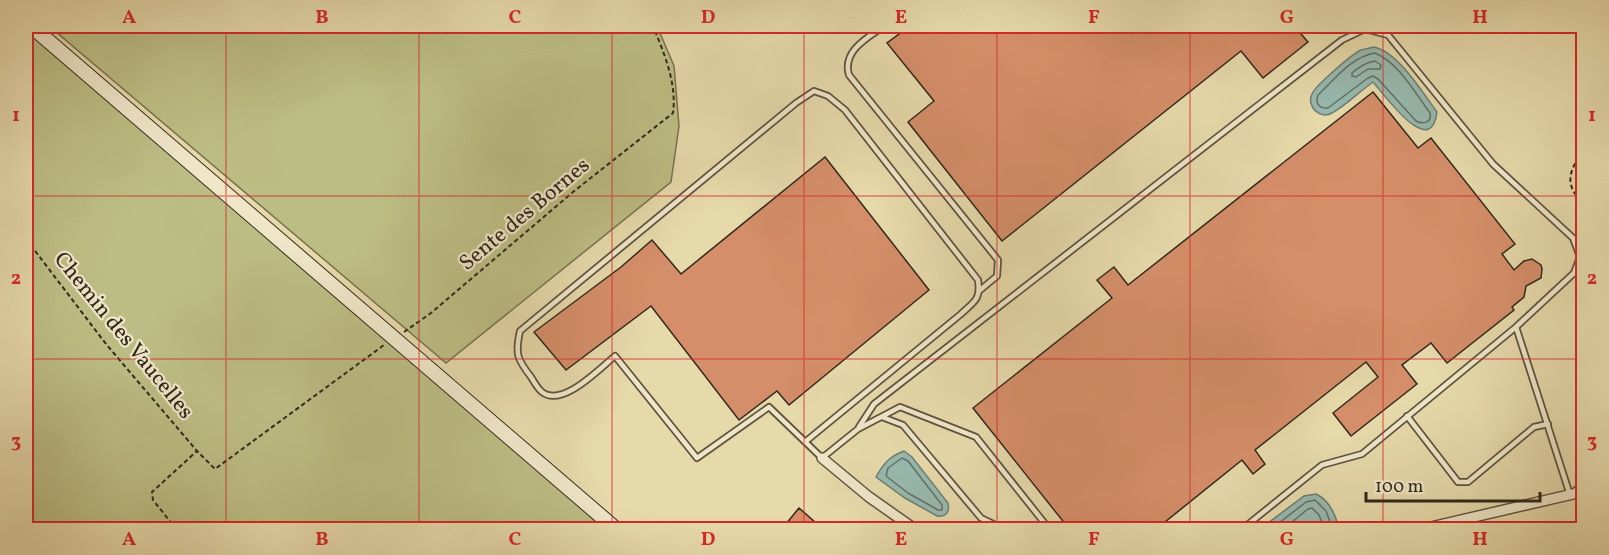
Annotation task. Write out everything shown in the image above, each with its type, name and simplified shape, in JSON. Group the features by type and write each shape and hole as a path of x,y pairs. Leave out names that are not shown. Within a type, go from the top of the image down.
{"street":[{"path":"31,26 616,530"},
{"path":"822,458 869,497 916,530"},
{"path":"1418,530 1572,494"}],"lane":[{"path":"884,26 855,48 849,57 847,66 849,75 998,260 997,276 979,291"},
{"path":"1354,26 1356,33"},
{"path":"858,429 874,404 1332,47 1365,28 1388,36 1493,164 1573,238 1580,257 1574,273 1516,327 1362,454 1322,465 1241,530"},
{"path":"805,442 961,314 977,299 979,291 978,280 845,110 828,96 814,91 796,103 520,331 515,351 521,364 543,393 556,397 566,394 615,356 697,458 769,407 805,442 822,458 858,429 900,407 976,437 1050,530"},
{"path":"1516,327 1572,494 1584,483"},
{"path":"1407,416 1458,482 1468,482 1534,427 1548,424"},
{"path":"881,417 903,425 981,518 1006,530"}],"path":[{"name":"Sente des Bornes","path":"197,451 215,469 394,338 432,313 573,192 673,113 675,97 672,78 653,26"},
{"path":"1584,151 1573,164 1570,174 1571,187 1576,197 1584,203"},
{"name":"Chemin des Vaucelles","path":"26,239 106,344 197,451"},
{"path":"177,530 153,500 152,492 197,451"}],"green space":[{"path":"26,26 616,529 26,529"},
{"path":"49,26 657,26 674,66 679,126 671,182 446,363"}],"water":[{"path":"1374,47 1383,50 1401,65 1437,112 1433,125 1426,130 1407,120 1373,82 1332,113 1323,115 1315,111 1311,103 1312,94 1326,78 1356,53"},
{"path":"904,451 912,457 948,503 945,515 937,516 905,498 876,477 887,461"},
{"path":"1316,494 1325,500 1331,509 1339,529 1260,529 1304,496"}],"building":[{"path":"910,26 1294,26 1308,42 1263,78 1241,51 1002,241 908,122 934,101 887,43"},
{"path":"1373,92 1418,148 1431,138 1515,244 1502,254 1514,270 1524,261 1532,259 1541,265 1541,278 1526,286 1524,297 1512,307 1514,310 1447,363 1431,343 1402,365 1417,384 1351,436 1333,413 1378,377 1366,362 1255,450 1265,464 1253,474 1242,460 1155,530 1070,530 973,408 1112,298 1097,280 1114,267 1128,285"},
{"path":"825,157 929,290 789,405 777,391 739,420 651,306 566,370 534,332 621,267 652,240 681,274"},
{"path":"799,508 824,530 781,530"}]}
